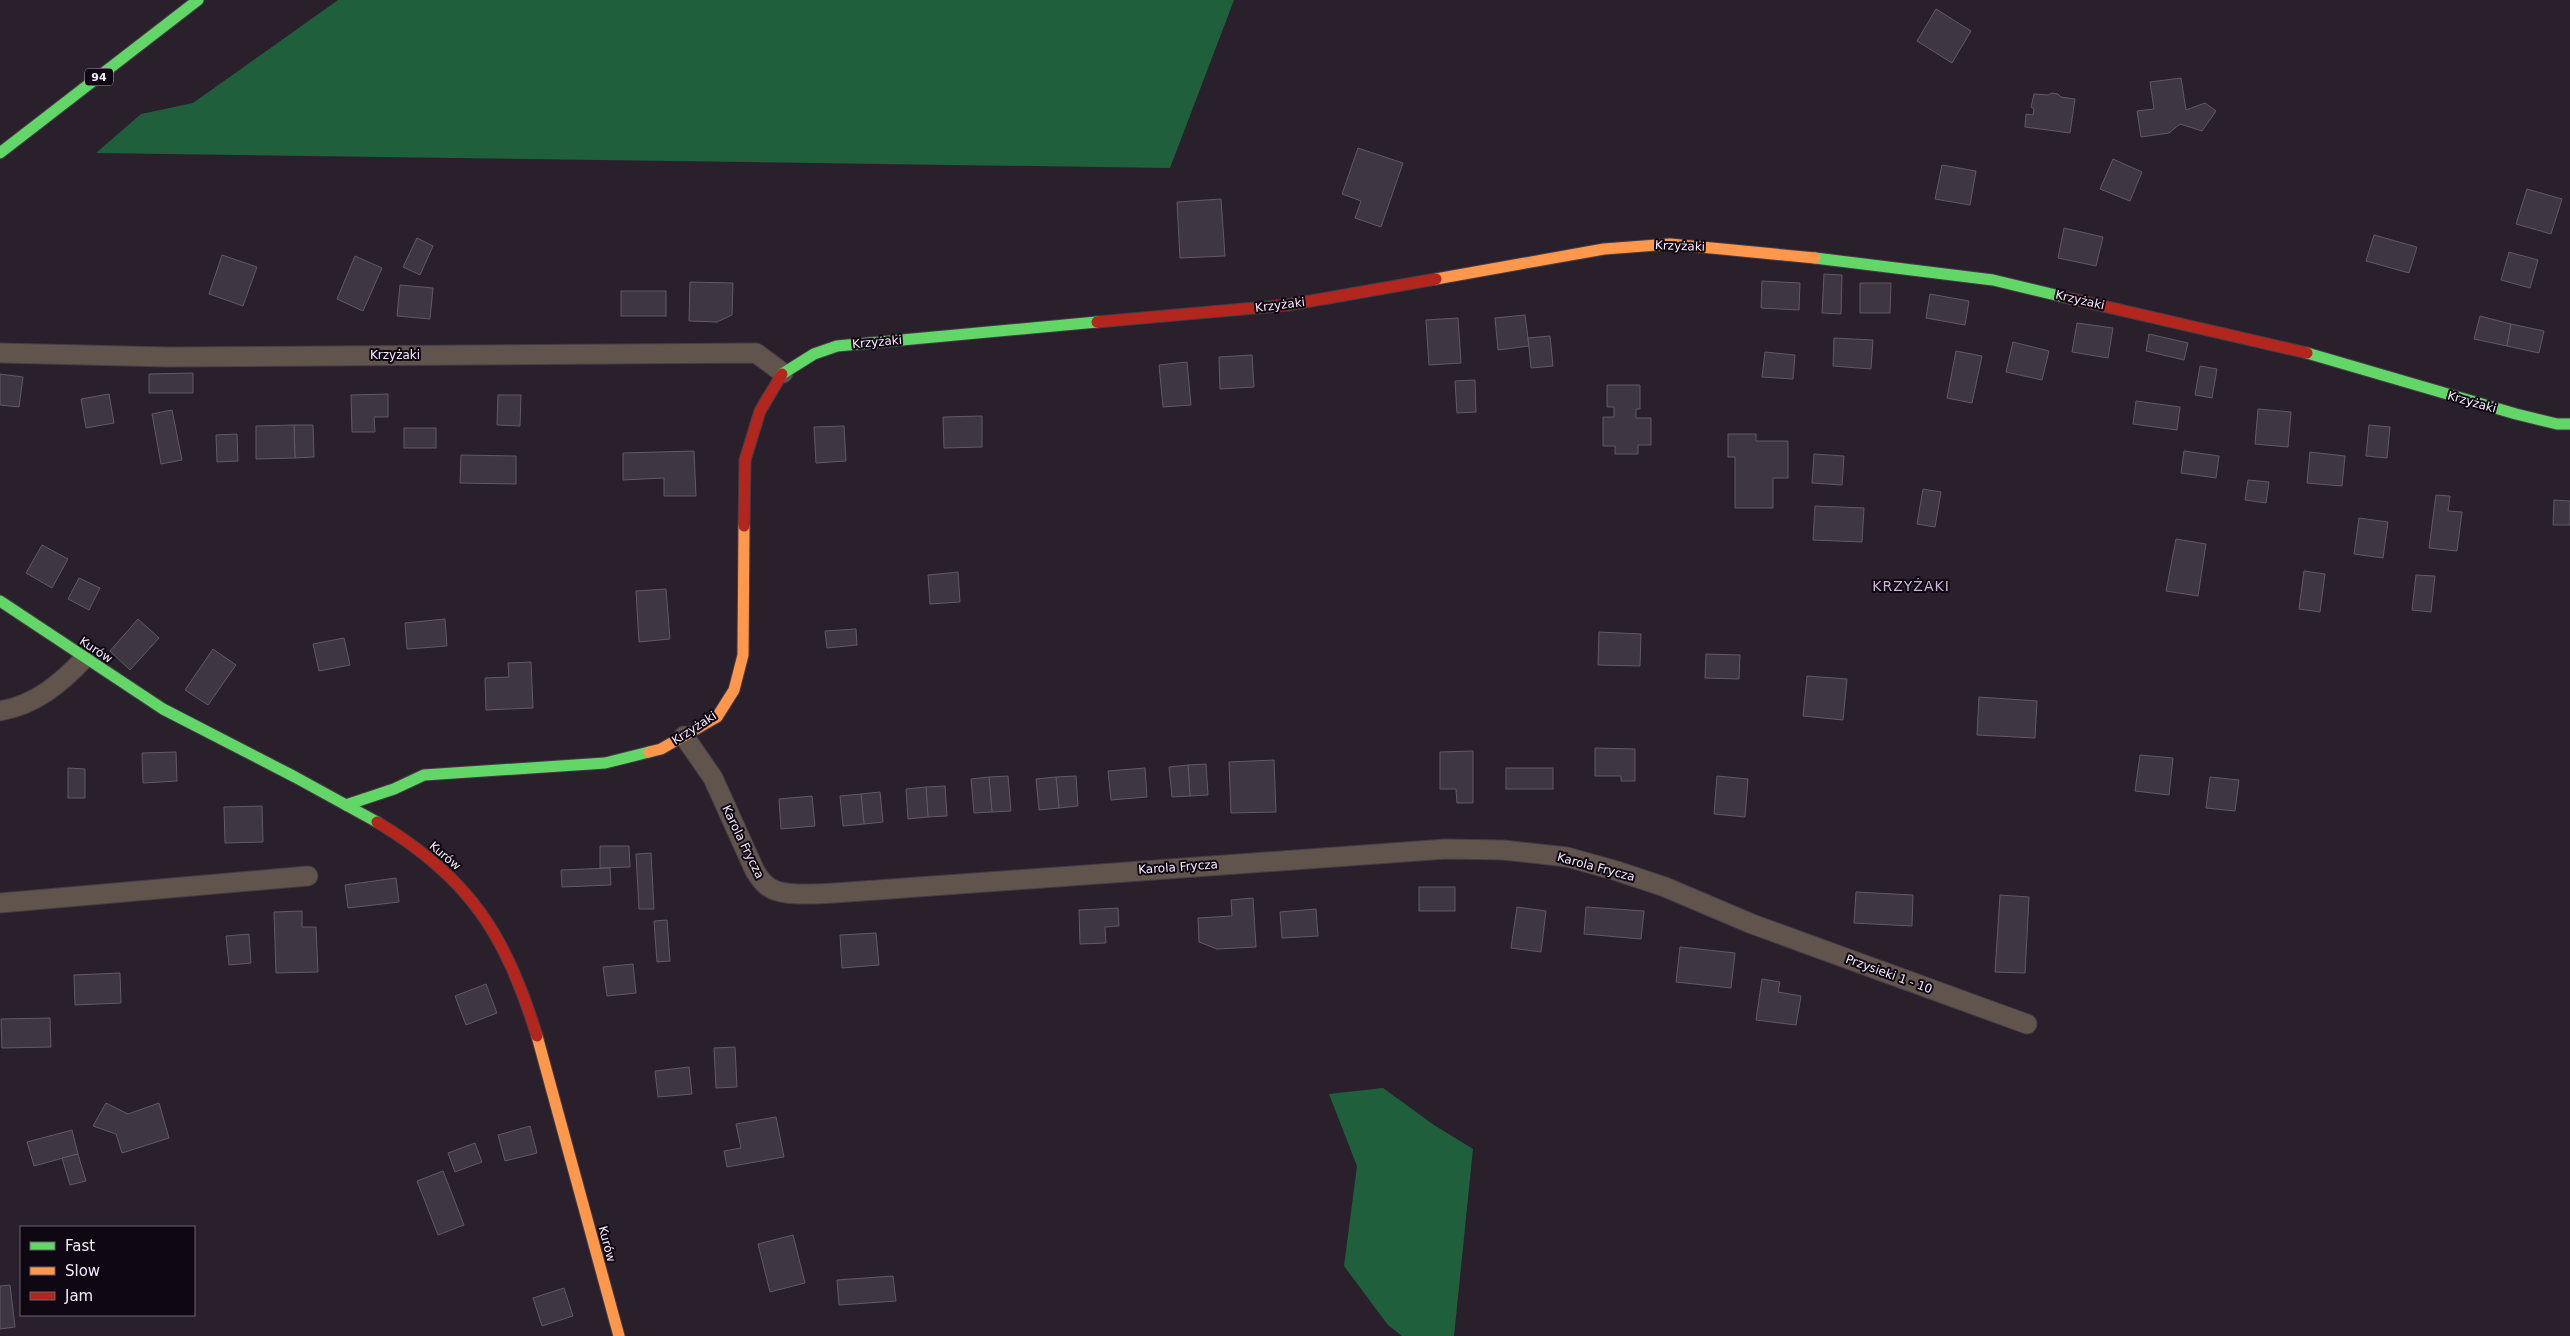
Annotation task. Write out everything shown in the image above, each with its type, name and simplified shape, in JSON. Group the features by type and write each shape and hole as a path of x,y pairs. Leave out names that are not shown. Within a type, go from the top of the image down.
{"street":[{"name":"94","path":"0,153 198,0"},
{"name":"Krzyżaki","path":"346,805 394,790 424,775 605,763 661,749 717,717 734,690 743,655 745,460 760,411 783,373 814,354 838,346 1288,305 1604,249 1670,244 1768,252 1992,280 2303,352 2516,414 2557,424 2570,424"},
{"name":"Krzyżaki","path":"0,353 168,357 756,353 783,373"},
{"name":"Kurów","path":"0,601 84,659 164,709 346,805 387,830 435,864 464,891 492,927 514,970 542,1052 619,1336"},
{"path":"0,711 14,709 40,697 65,679 84,659"},
{"name":"Karola Frycza","path":"684,736 713,778 755,871 762,882 777,891 813,894 1446,849 1503,850 1567,857 1617,871 1665,887 1752,924"},
{"path":"387,830 394,790"},
{"path":"0,903 308,876"},
{"name":"Przysieki 1 - 10","path":"1752,924 2027,1024"}],"green space":[{"path":"338,0 1234,0 1170,168 96,153 141,114 193,103"},
{"path":"1383,1088 1434,1125 1473,1149 1454,1336 1402,1336 1388,1325 1344,1266 1357,1166 1329,1094"}],"building":[{"path":"1936,9 1971,31 1952,63 1917,41"},
{"path":"2181,78 2186,110 2205,103 2216,111 2202,131 2180,124 2169,133 2141,137 2137,111 2154,109 2150,82"},
{"path":"2052,93 2058,94 2061,97 2075,99 2070,133 2025,127 2026,114 2033,115 2034,109 2031,107 2034,94 2048,95"},
{"path":"1358,148 1403,163 1381,227 1355,218 1361,201 1342,194"},
{"path":"2113,159 2142,172 2130,201 2100,189"},
{"path":"1942,165 1976,171 1970,205 1935,199"},
{"path":"2527,189 2562,199 2551,234 2516,224"},
{"path":"1221,199 1225,256 1180,258 1177,202"},
{"path":"2064,228 2103,237 2096,266 2058,258"},
{"path":"2374,235 2417,247 2409,273 2366,261"},
{"path":"417,238 433,246 420,275 403,267"},
{"path":"2509,252 2538,260 2530,288 2501,280"},
{"path":"222,255 257,267 243,306 209,294"},
{"path":"355,256 382,268 363,311 337,299"},
{"path":"1824,274 1842,275 1841,314 1822,313"},
{"path":"1762,281 1800,283 1799,310 1761,308"},
{"path":"690,282 733,283 732,315 717,322 689,321"},
{"path":"1860,283 1891,283 1890,313 1860,313"},
{"path":"400,285 433,288 430,319 397,316"},
{"path":"621,291 666,291 666,316 621,316"},
{"path":"1930,294 1969,301 1965,325 1926,318"},
{"path":"1525,315 1529,346 1498,350 1495,318"},
{"path":"2480,316 2511,324 2507,346 2474,339"},
{"path":"1458,318 1461,363 1429,365 1426,320"},
{"path":"2077,323 2113,328 2108,358 2072,352"},
{"path":"2511,324 2544,331 2539,353 2507,346"},
{"path":"2149,334 2188,343 2184,360 2146,351"},
{"path":"1550,336 1553,366 1531,368 1528,338"},
{"path":"1834,338 1873,340 1871,369 1833,366"},
{"path":"2013,342 2049,351 2042,380 2006,372"},
{"path":"1956,351 1982,356 1972,403 1947,398"},
{"path":"1765,352 1795,355 1793,379 1762,377"},
{"path":"1252,355 1254,387 1220,389 1219,357"},
{"path":"1187,362 1191,405 1163,407 1159,365"},
{"path":"2200,366 2217,369 2212,398 2195,395"},
{"path":"193,373 193,393 149,393 149,374"},
{"path":"0,374 23,377 19,407 0,405"},
{"path":"1475,380 1476,412 1457,413 1455,381"},
{"path":"1607,385 1640,385 1640,409 1636,409 1636,418 1651,418 1651,445 1638,445 1638,454 1615,454 1615,446 1603,446 1603,417 1614,417 1614,407 1607,407"},
{"path":"109,394 114,423 86,428 81,399"},
{"path":"388,394 388,417 374,417 375,432 352,432 351,395"},
{"path":"498,395 521,395 520,426 497,425"},
{"path":"2136,401 2180,407 2177,430 2133,424"},
{"path":"2258,409 2291,412 2288,447 2255,444"},
{"path":"172,410 182,460 161,464 152,414"},
{"path":"982,416 982,447 944,448 943,417"},
{"path":"294,425 313,425 314,457 295,458"},
{"path":"294,425 295,458 256,459 256,426"},
{"path":"2369,425 2390,427 2387,458 2366,456"},
{"path":"844,426 846,461 816,463 814,427"},
{"path":"404,428 436,428 436,448 404,448"},
{"path":"237,434 238,461 217,462 216,435"},
{"path":"1728,434 1756,434 1756,441 1788,441 1788,478 1773,478 1773,508 1735,508 1735,457 1728,457"},
{"path":"694,451 696,496 664,496 664,478 623,480 623,453"},
{"path":"2184,451 2219,456 2216,478 2181,473"},
{"path":"2310,452 2345,456 2342,486 2307,483"},
{"path":"1814,454 1844,456 1842,485 1812,483"},
{"path":"461,455 516,456 516,484 460,483"},
{"path":"2248,480 2269,482 2266,503 2245,500"},
{"path":"1923,489 1941,492 1935,527 1917,524"},
{"path":"2436,495 2450,496 2448,511 2462,512 2457,551 2429,548"},
{"path":"2554,500 2570,501 2570,525 2553,525"},
{"path":"1815,506 1864,508 1862,542 1813,540"},
{"path":"2359,518 2388,522 2383,558 2354,554"},
{"path":"2176,539 2206,544 2198,596 2166,591"},
{"path":"42,545 68,559 52,588 26,573"},
{"path":"2304,571 2325,574 2320,612 2299,609"},
{"path":"958,572 960,602 930,604 928,575"},
{"path":"2416,575 2435,576 2431,612 2412,610"},
{"path":"79,578 100,588 89,610 68,599"},
{"path":"666,589 670,639 639,642 636,591"},
{"path":"138,619 159,638 130,670 110,651"},
{"path":"445,619 447,646 407,649 405,623"},
{"path":"856,629 857,645 827,648 825,631"},
{"path":"1599,632 1641,634 1640,666 1598,665"},
{"path":"344,638 350,665 319,671 313,644"},
{"path":"213,649 236,665 208,705 185,690"},
{"path":"1706,654 1740,655 1739,679 1705,678"},
{"path":"531,662 533,708 486,710 485,678 509,677 508,663"},
{"path":"1807,676 1847,679 1843,720 1803,716"},
{"path":"1979,697 2037,701 2035,738 1977,735"},
{"path":"1595,748 1635,749 1635,781 1621,781 1621,776 1595,776"},
{"path":"1473,751 1473,803 1457,803 1456,789 1440,789 1440,752"},
{"path":"176,752 177,781 143,783 142,753"},
{"path":"2140,755 2173,758 2169,795 2135,791"},
{"path":"1274,760 1276,812 1231,813 1229,762"},
{"path":"1206,764 1208,795 1190,796 1188,765"},
{"path":"1188,765 1190,796 1172,797 1169,767"},
{"path":"68,768 85,769 85,798 68,798"},
{"path":"1145,768 1147,797 1111,800 1108,771"},
{"path":"1506,768 1553,768 1553,789 1506,789"},
{"path":"1008,776 1011,811 992,812 989,777"},
{"path":"1076,776 1078,806 1059,808 1056,777"},
{"path":"1717,776 1748,779 1745,817 1714,814"},
{"path":"989,777 992,812 974,813 971,779"},
{"path":"1056,777 1059,808 1039,810 1036,779"},
{"path":"2210,777 2239,780 2235,811 2206,808"},
{"path":"945,786 947,816 928,817 926,787"},
{"path":"926,787 928,817 908,819 906,789"},
{"path":"880,792 883,822 864,824 861,794"},
{"path":"861,794 864,824 843,826 840,796"},
{"path":"812,796 815,826 781,829 779,799"},
{"path":"262,806 263,842 225,843 224,807"},
{"path":"600,846 629,846 630,867 600,868"},
{"path":"651,853 654,909 639,909 636,854"},
{"path":"610,868 611,885 562,887 561,870"},
{"path":"396,878 399,902 348,908 345,885"},
{"path":"1419,887 1455,887 1455,911 1419,911"},
{"path":"1856,892 1913,895 1912,926 1854,923"},
{"path":"2000,895 2029,897 2025,973 1995,972"},
{"path":"1253,898 1256,947 1217,949 1199,942 1198,918 1232,916 1231,900"},
{"path":"1517,907 1546,911 1541,952 1511,948"},
{"path":"1586,907 1644,911 1641,939 1584,934"},
{"path":"1118,908 1119,926 1105,927 1106,943 1080,944 1079,910"},
{"path":"1316,909 1318,936 1282,938 1280,912"},
{"path":"302,911 302,927 316,927 318,972 276,973 274,912"},
{"path":"667,920 670,961 657,962 654,921"},
{"path":"876,933 879,965 842,968 840,935"},
{"path":"249,934 251,963 229,965 226,936"},
{"path":"1680,947 1735,953 1731,988 1676,982"},
{"path":"633,964 636,993 607,996 603,967"},
{"path":"120,973 121,1003 75,1005 74,975"},
{"path":"1762,979 1780,982 1778,992 1801,996 1796,1025 1756,1020"},
{"path":"486,984 497,1013 466,1025 455,996"},
{"path":"50,1018 51,1047 2,1048 1,1019"},
{"path":"735,1047 737,1087 716,1088 714,1048"},
{"path":"689,1067 692,1094 658,1097 655,1071"},
{"path":"106,1103 128,1114 159,1103 169,1138 122,1153 116,1134 93,1126"},
{"path":"776,1117 784,1157 727,1167 724,1151 741,1148 736,1124"},
{"path":"530,1126 537,1153 505,1161 498,1135"},
{"path":"72,1130 78,1154 34,1166 27,1142"},
{"path":"475,1143 482,1162 455,1172 448,1153"},
{"path":"78,1154 86,1181 70,1185 62,1158"},
{"path":"443,1171 464,1225 438,1235 417,1181"},
{"path":"793,1235 805,1283 770,1292 758,1244"},
{"path":"893,1276 896,1301 839,1305 837,1280"},
{"path":"10,1285 15,1327 0,1329 0,1286"},
{"path":"564,1288 573,1316 542,1326 533,1298"}],"traffic: fast":[{"path":"0,153 198,0"},
{"path":"1815,258 1993,280 2064,297"},
{"path":"782,374 814,354 837,346 1097,322"},
{"path":"2307,353 2516,414 2557,424 2570,424"},
{"path":"0,601 163,709 295,777 377,822"},
{"path":"346,805 394,789 424,775 605,763 649,752"}],"traffic: slow":[{"path":"1436,279 1604,249 1670,244 1815,258"},
{"path":"649,752 661,749 717,717 734,690 743,655 744,526"},
{"path":"537,1036 619,1336"}],"traffic: jam":[{"path":"1097,322 1288,305 1436,279"},
{"path":"2064,297 2307,353"},
{"path":"744,526 745,460 760,411 782,374"},
{"path":"377,822 409,843 437,865 460,887 480,912 497,938 512,967 537,1036"}],"district":[{"name":"KRZYŻAKI","path":"1911,586"}]}
